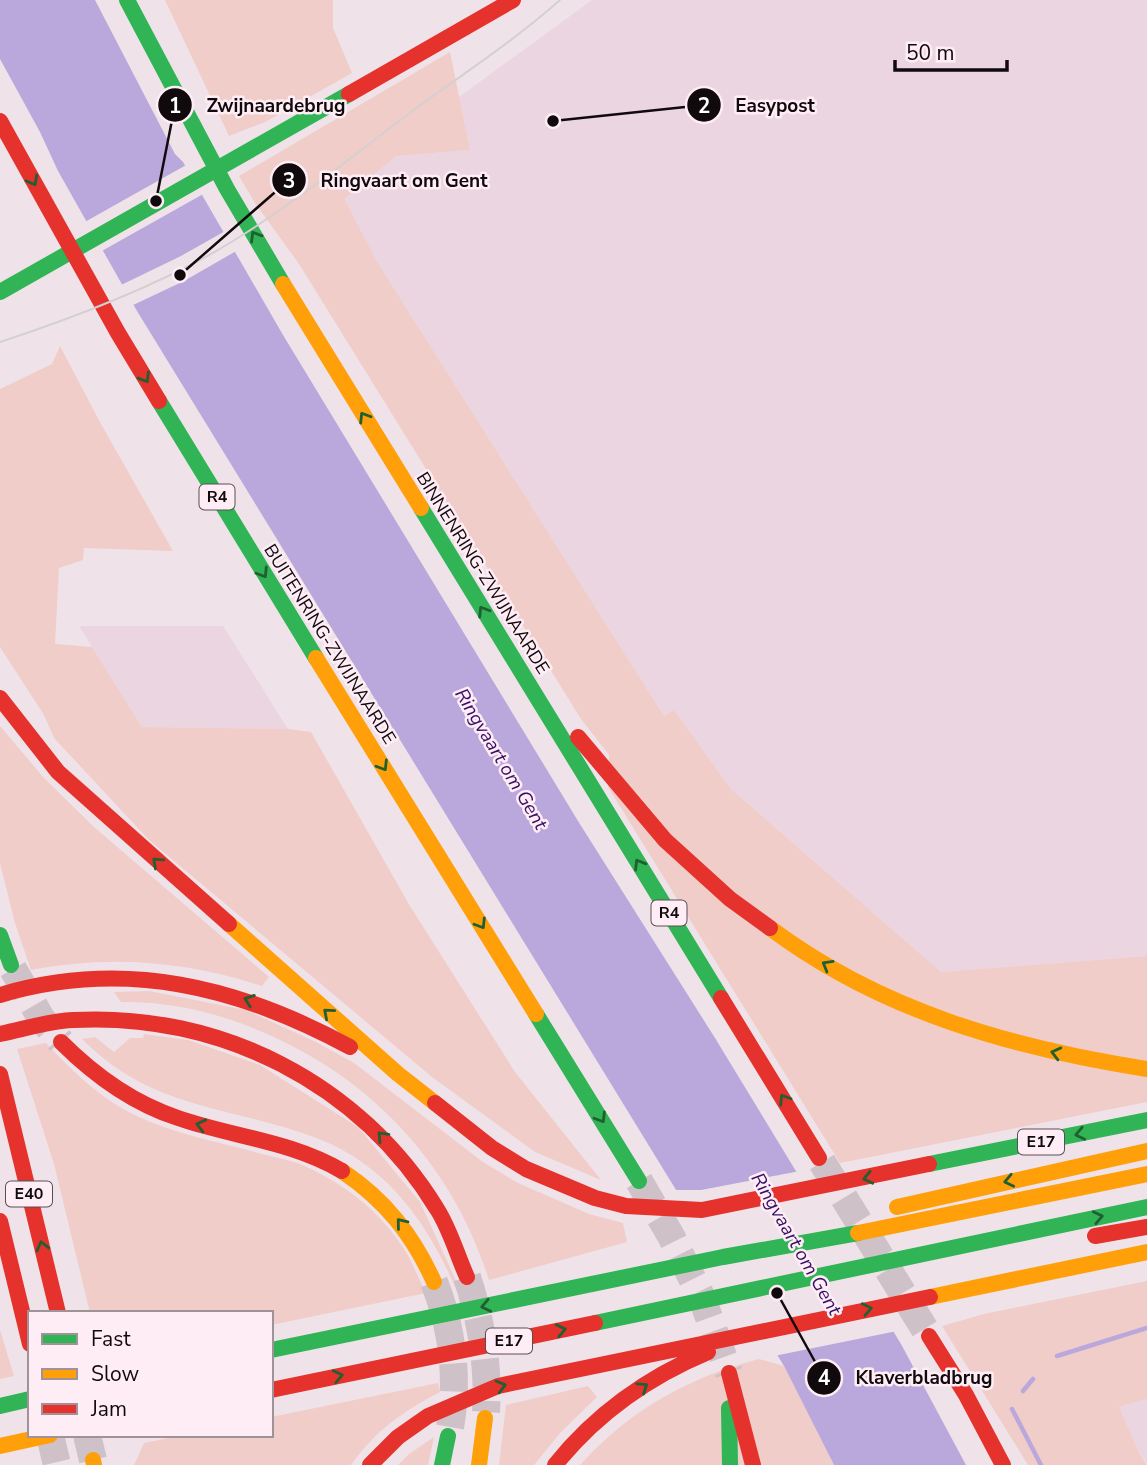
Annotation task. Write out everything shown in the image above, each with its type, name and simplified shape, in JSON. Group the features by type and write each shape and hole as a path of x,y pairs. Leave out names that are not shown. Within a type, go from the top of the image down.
{"main road":[{"name":"BINNENRING-ZWIJNAARDE","path":"127,0 227,189 820,1157"},
{"path":"0,292 513,0"},
{"name":"BUITENRING-ZWIJNAARDE","path":"0,121 118,334 639,1181"},
{"name":"R4","path":"519,669 647,821 743,911 788,942 887,997 948,1023 1091,1062 1147,1069"},
{"path":"0,698 58,772 397,1074"},
{"path":"0,935 11,965"},
{"path":"0,995 58,983 104,979 162,980 187,984 251,1000 322,1031 397,1074"},
{"path":"0,1034 46,1023 131,1018 204,1033 254,1050 297,1070 358,1112 409,1166 448,1228 467,1277"},
{"path":"61,1042 83,1065 107,1084 142,1103 186,1121 295,1149 348,1174 387,1206 407,1230 427,1261 434,1282"},
{"name":"E40","path":"0,1074 58,1311"},
{"name":"E17","path":"397,1074 492,1148 526,1168 595,1198 653,1209 702,1210 1147,1120"},
{"name":"E17","path":"876,1212 1147,1151"},
{"name":"E17","path":"273,1350 723,1257 844,1236 1147,1174"},
{"name":"E17","path":"987,1247 1147,1207"},
{"name":"E17","path":"723,1257 850,1218"},
{"name":"E40","path":"0,1221 28,1336"},
{"path":"1082,1238 1147,1227"},
{"name":"E17","path":"273,1390 915,1256 1056,1242"},
{"name":"E17","path":"370,1465 387,1445 409,1426 437,1410 498,1386 1147,1252"},
{"path":"555,1465 588,1428 651,1381 702,1354 776,1328"},
{"path":"929,1336 966,1395 1003,1465"},
{"path":"730,1465 729,1373 753,1465"},
{"path":"0,1405 28,1399"},
{"path":"479,1465 485,1418"},
{"path":"442,1465 448,1436"},
{"path":"0,1446 41,1437"}],"shaded area":[{"path":"165,0 333,0 333,28 352,73 265,122 229,136"},
{"path":"592,0 1147,0 1147,956 941,972 731,789 674,710 664,716 376,260 343,199 396,156 470,150 459,97"},
{"path":"450,52 470,150 396,156 344,199 376,260 664,716 674,710 731,789 941,972 1147,956 1147,1102 840,1163 608,787 609,755 581,719 299,264 239,176"},
{"path":"60,346 173,551 84,548 83,560 59,568 55,644 92,647 142,727 288,729 311,732 410,906 515,1072 601,1180 535,1152 432,1077 149,840 54,738 44,715 0,647 0,389 52,364"},
{"path":"79,626 223,626 288,729 142,727"},
{"path":"0,726 44,778 94,827 269,977 262,986 204,971 147,963 90,963 31,970 15,923 0,863"},
{"path":"149,991 246,1010 316,1042 354,1063 483,1162 518,1183 589,1214 623,1223 627,1242 489,1280 454,1199 403,1130 372,1100 338,1073 300,1050 260,1031 192,1009 156,1003 121,1002 114,992"},
{"path":"144,1034 188,1040 260,1065 358,1127 420,1202 459,1287 455,1287 418,1219 384,1180 365,1164 319,1139 166,1094 137,1081 109,1063 82,1039 95,1037 114,1052 130,1038 143,1038"},
{"path":"46,1043 88,1084 137,1116 181,1133 295,1162 329,1179 370,1208 382,1220 409,1257 426,1293 273,1325 273,1311 90,1311 54,1164 17,1049"},
{"path":"1147,1281 1147,1399 1119,1407 1147,1465 1028,1465 942,1326 984,1314"},
{"path":"0,1330 14,1376 0,1379"},
{"path":"759,1359 784,1366 834,1465 580,1465 619,1428 661,1398 708,1376"},
{"path":"438,1383 440,1392 391,1423 370,1442 351,1465 134,1465 144,1443 173,1437 273,1437 273,1417"},
{"path":"588,1386 597,1397 561,1432 534,1465 499,1465 506,1405"},
{"path":"1147,1399 1147,1463 1137,1449 1119,1407"},
{"path":"434,1437 428,1465 398,1465 409,1454"}],"water":[{"path":"0,0 95,0 175,154 183,162 283,335 578,821 715,1038 901,1344 966,1465 834,1465 784,1366 137,311 58,171 0,59"}],"pier":[{"path":"188,164 205,193 100,252 83,223"},
{"path":"227,230 238,250 184,281 131,306 119,286"},
{"path":"800,1171 897,1331 774,1356 674,1190 701,1190"}],"waterway":[{"path":"1057,1356 1147,1328"},
{"path":"1023,1391 1033,1379"},
{"path":"1012,1409 1041,1465"}],"tunnel":[{"path":"13,969 41,1018 61,1042"},
{"path":"822,1162 929,1336"},
{"path":"639,1181 702,1298 729,1373"},
{"path":"467,1277 483,1343 486,1412"},
{"path":"434,1282 445,1317 454,1371 450,1427"},
{"path":"50,1437 57,1465"},
{"path":"87,1437 93,1460"}],"tram line":[{"path":"0,342 134,292 238,238 315,185 507,43 560,0"}],"traffic: fast":[{"path":"127,0 227,189 283,284"},
{"path":"0,292 349,94"},
{"path":"159,401 316,658"},
{"path":"421,508 721,998"},
{"path":"0,935 11,965"},
{"path":"536,1014 639,1181"},
{"path":"929,1164 1147,1120"},
{"path":"595,1323 1147,1207"},
{"path":"273,1350 723,1257 858,1233"},
{"path":"0,1406 28,1399"},
{"path":"729,1408 730,1465"},
{"path":"442,1465 448,1436"}],"traffic: slow":[{"path":"283,284 421,508"},
{"path":"316,658 536,1014"},
{"path":"229,924 398,1074 435,1103"},
{"path":"770,928 857,982 902,1004 950,1022 1047,1050 1147,1069"},
{"path":"897,1207 1147,1151"},
{"path":"342,1171 372,1194 396,1220 417,1249 434,1282"},
{"path":"858,1233 1147,1174"},
{"path":"930,1297 1147,1252"},
{"path":"479,1465 485,1418"},
{"path":"0,1446 41,1437"},
{"path":"93,1460 94,1465"}],"traffic: jam":[{"path":"349,94 513,0"},
{"path":"0,121 159,401"},
{"path":"0,698 58,772 229,924"},
{"path":"578,737 665,840 730,899 770,928"},
{"path":"0,995 46,984 92,979 136,979 180,985 223,994 266,1008 350,1047"},
{"path":"721,998 819,1158"},
{"path":"0,1034 73,1020 128,1021 181,1028 232,1043 281,1064 327,1092 368,1125 405,1164 442,1217 467,1277"},
{"path":"61,1042 101,1077 145,1105 199,1125 303,1153 342,1171"},
{"path":"0,1074 58,1311"},
{"path":"435,1103 492,1148 526,1169 595,1198 626,1206 702,1210 929,1164"},
{"path":"0,1221 28,1336"},
{"path":"1095,1236 1147,1227"},
{"path":"370,1465 398,1437 428,1416 498,1386 930,1297"},
{"path":"273,1390 595,1323"},
{"path":"929,1336 966,1395 1003,1465"},
{"path":"555,1465 588,1429 624,1399 665,1373 708,1352"},
{"path":"729,1373 753,1465"}],"place":[{"name":"Easypost","path":"553,121"},
{"name":"Zwijnaardebrug","path":"156,201"},
{"name":"Ringvaart om Gent","path":"180,275"},
{"name":"Klaverbladbrug","path":"777,1293"}]}
